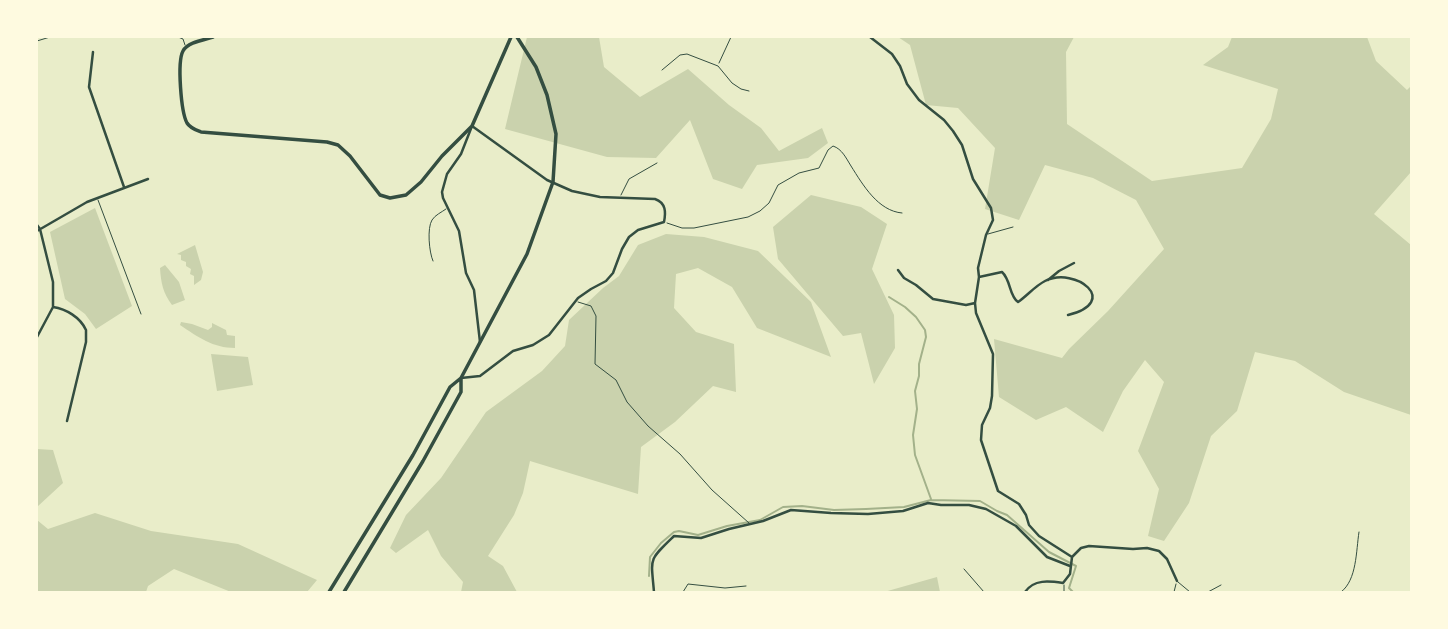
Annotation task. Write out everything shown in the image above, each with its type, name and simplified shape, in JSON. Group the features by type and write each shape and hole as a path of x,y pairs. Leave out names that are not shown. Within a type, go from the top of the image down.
{"street":[{"path":"213,37 186,47 182,53 181,94 187,124 193,130 338,145 384,198 406,195 472,126"},
{"path":"480,343 474,290 466,273 459,231 442,192 447,174 461,154 511,37"},
{"path":"329,592 413,456 450,387 461,378 527,254 553,182 556,134 550,108 536,67 517,37"},
{"path":"870,37 892,54 919,100 949,125 962,145 973,179 991,208 993,220 986,235 978,268 975,303 976,313 993,354 992,396 980,433 998,491 1019,504 1029,526 1039,536 1072,556"},
{"path":"93,52 89,87 124,187"},
{"path":"461,378 480,376 513,351 541,341 549,335 576,302 613,273 629,237 638,230 662,224 666,213 659,200 600,197 572,191 553,182 472,126"},
{"path":"38,230 87,202 148,179"},
{"path":"37,225 53,282 53,307 37,337"},
{"path":"979,277 1002,272 1007,276 1014,299 1018,302 1074,263"},
{"path":"898,270 904,278 933,299 966,305 975,303"},
{"path":"1048,280 1077,280 1090,288 1091,301 1087,308 1068,315"},
{"path":"53,307 65,309 86,331 86,342 67,421"},
{"path":"344,592 424,461 461,392 461,378"},
{"path":"654,592 652,561 657,552 674,536 701,538 763,521 791,510 868,514 902,511 928,503 976,505 1016,526 1047,557 1070,566"},
{"path":"1025,592 1033,584 1045,581 1063,583 1070,574 1072,556 1081,548 1089,546 1147,548 1159,551 1167,559 1177,581"}],"lane":[{"path":"38,37 38,40 50,37"},
{"path":"178,37 183,39 186,47"},
{"path":"718,66 731,37"},
{"path":"662,69 680,55 687,54 718,66 732,83 749,92"},
{"path":"664,222 682,228 694,228 753,215 769,203 778,185 799,173 820,166 833,146 839,149 879,204 902,213"},
{"path":"620,197 629,179 657,163"},
{"path":"98,198 141,314"},
{"path":"433,261 430,251 430,224 434,217 448,207"},
{"path":"986,235 1013,227"},
{"path":"576,302 591,306 596,316 595,365 616,380 627,402 648,426 680,454 712,491 750,523"},
{"path":"964,569 984,592"},
{"path":"1174,592 1177,581 1190,592"},
{"path":"1063,583 1064,592"},
{"path":"683,592 688,584 725,588 746,586"},
{"path":"1208,592 1221,585"}],"path":[{"path":"1340,592 1345,589 1352,574 1359,533"}],"green space":[{"path":"527,37 599,37 604,67 640,97 688,69 729,105 761,128 779,151 822,128 828,143 808,158 757,165 742,189 713,179 690,120 656,158 607,157 505,129"},
{"path":"898,37 1074,37 1066,52 1067,124 1152,181 1242,168 1271,119 1278,89 1203,65 1228,47 1232,37 1367,37 1376,61 1407,90 1411,86 1411,172 1374,214 1411,245 1411,415 1344,392 1295,361 1255,352 1237,411 1211,436 1189,503 1164,541 1148,536 1159,489 1138,451 1164,382 1145,360 1123,391 1103,432 1066,407 1036,420 999,397 994,339 1062,358 1164,249 1136,200 1093,178 1045,165 1019,220 985,209 995,148 958,108 926,105 910,45"},
{"path":"811,195 861,207 887,224 872,269 894,315 895,348 874,384 861,333 843,336 778,259 773,227"},
{"path":"95,208 132,306 96,329 85,314 65,299 50,232"},
{"path":"666,234 704,237 758,251 811,302 831,357 757,328 732,287 698,268 676,274 674,308 696,332 734,344 736,392 713,386 675,422 641,447 638,494 530,461 523,493 514,515 488,556 503,566 517,592 461,592 463,582 441,556 428,530 396,553 390,548 406,515 441,478 486,412 542,371 565,346 569,320 619,276 638,245"},
{"path":"195,245 203,272 201,280 194,285 191,269 181,260 181,255 177,254"},
{"path":"165,265 179,282 185,300 172,305 161,278 160,268"},
{"path":"181,322 208,330 212,323 226,330 227,335 235,336 235,348 206,341 180,325"},
{"path":"211,354 248,357 253,385 217,391"},
{"path":"37,449 53,450 63,483 37,507"},
{"path":"95,513 151,531 238,544 317,580 307,592 231,592 174,569 148,586 146,592 37,592 37,520 48,529"},
{"path":"937,577 940,592 884,592"}],"waterway":[{"path":"889,297 916,317 925,330 926,337 915,391 917,409 913,435 915,455 931,499"},
{"path":"649,576 650,557 674,532 698,535 760,520 783,507 802,506 834,510 904,507 931,500 980,501 1007,515 1049,552 1076,566 1069,588 1073,592"}]}
